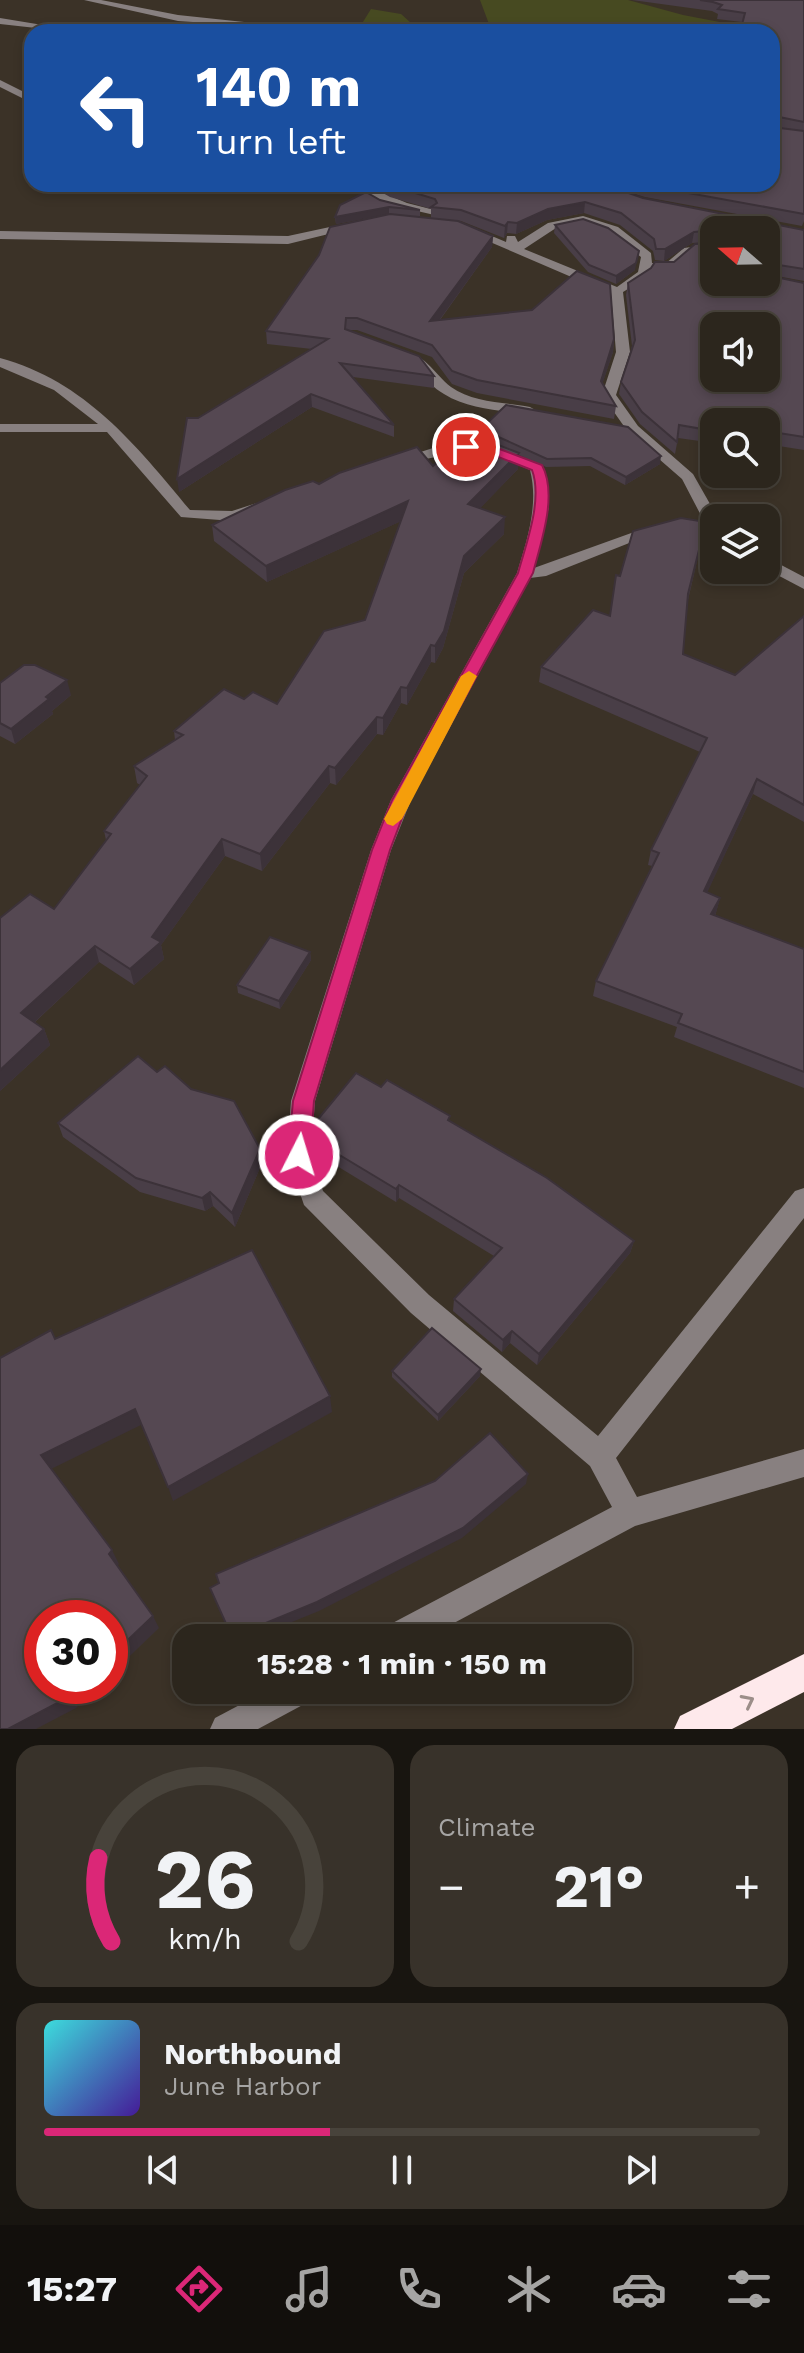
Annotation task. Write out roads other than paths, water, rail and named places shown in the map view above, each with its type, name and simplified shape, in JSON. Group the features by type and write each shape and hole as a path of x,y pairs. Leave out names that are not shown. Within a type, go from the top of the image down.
{"highway":[{"path":"693,1729 804,1672"}],"street":[{"path":"88,0 191,20 277,24"},
{"path":"0,21 24,25"},
{"path":"0,83 24,96"},
{"path":"368,192 385,202 415,211 466,218 510,237 516,249"},
{"path":"516,249 541,229 564,220 586,219 620,230 647,256 644,274 617,292"},
{"path":"404,221 460,227 617,292"},
{"path":"0,235 288,240 374,222"},
{"path":"645,266 668,268 679,254 700,247"},
{"path":"617,292 623,352 609,395 633,429 688,477 703,504"},
{"path":"381,347 426,363 445,389 473,400 549,415"},
{"path":"0,362 25,369 82,400 113,428 186,514 233,516 276,502"},
{"path":"608,426 633,429"},
{"path":"0,428 113,428"},
{"path":"376,469 448,446 485,448 537,468 542,481 536,532 525,573 401,800 381,850 303,1101 299,1155 313,1197 420,1304 600,1456 630,1513"},
{"path":"525,573 540,573 683,522 700,523"},
{"path":"780,570 804,584"},
{"path":"600,1456 804,1199"},
{"path":"422,1624 630,1513 804,1463"},
{"path":"226,1729 273,1704"}]}
